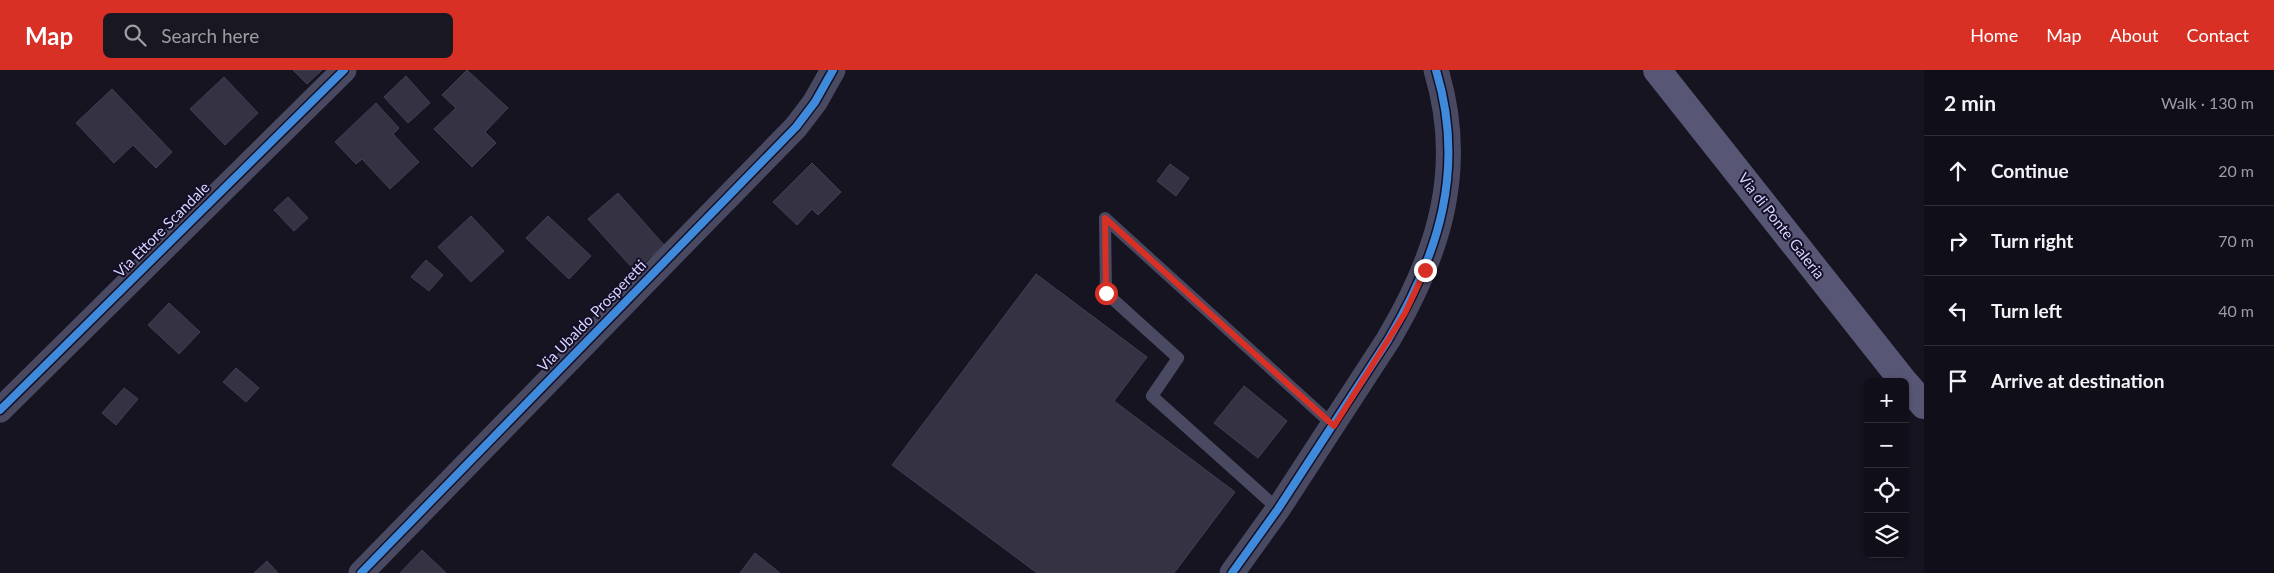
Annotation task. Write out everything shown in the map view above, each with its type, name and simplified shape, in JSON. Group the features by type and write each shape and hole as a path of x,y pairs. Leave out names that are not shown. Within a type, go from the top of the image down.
{"main road":[{"name":"Via di Ponte Galeria","path":"1656,70 1902,378"},
{"name":"Via di Ponte Galeria","path":"1909,387 1924,406"}],"street":[{"name":"Via Ettore Scandale","path":"0,410 344,70"},
{"name":"Via Ubaldo Prosperetti","path":"360,573 796,127 815,102 833,70"},
{"path":"1232,573 1334,426 1405,313 1430,256 1440,226 1447,195 1449,152 1446,109 1436,70"}],"lane":[{"path":"1278,509 1152,396 1178,358 1106,293 1105,218 1334,426"}],"building":[{"path":"293,70 322,70 307,84"},
{"path":"467,70 508,108 485,132 496,143 472,167 434,129 456,108 442,95"},
{"path":"406,76 430,103 408,123 384,97"},
{"path":"224,77 258,113 225,145 190,109"},
{"path":"112,89 172,152 156,168 133,145 114,163 76,123"},
{"path":"376,103 399,128 393,134 419,162 390,189 362,159 356,164 335,142"},
{"path":"812,163 841,192 818,215 812,209 797,225 773,202"},
{"path":"1170,164 1189,178 1176,196 1157,181"},
{"path":"618,193 664,245 635,271 588,219"},
{"path":"288,197 308,218 294,231 274,210"},
{"path":"471,216 504,251 471,282 438,247"},
{"path":"548,216 591,256 569,279 526,238"},
{"path":"426,260 443,275 429,291 411,277"},
{"path":"1036,274 1147,357 1114,401 1235,492 1174,573 1037,573 892,465"},
{"path":"169,303 200,332 179,354 148,325"},
{"path":"236,368 259,388 246,402 223,382"},
{"path":"1244,386 1287,421 1258,458 1214,423"},
{"path":"124,388 138,399 116,425 102,413"},
{"path":"422,550 446,573 400,573"},
{"path":"755,553 780,573 740,573"},
{"path":"267,561 278,573 254,573"}],"cycle path":[{"path":"0,410 344,70"},
{"path":"361,573 796,127 815,102 833,70"},
{"path":"1232,573 1278,509 1388,340 1406,308 1434,243 1442,210 1447,176 1448,142 1445,106 1436,70"}],"route":[{"path":"1106,293 1105,218 1334,426 1405,313 1425,270"}]}
